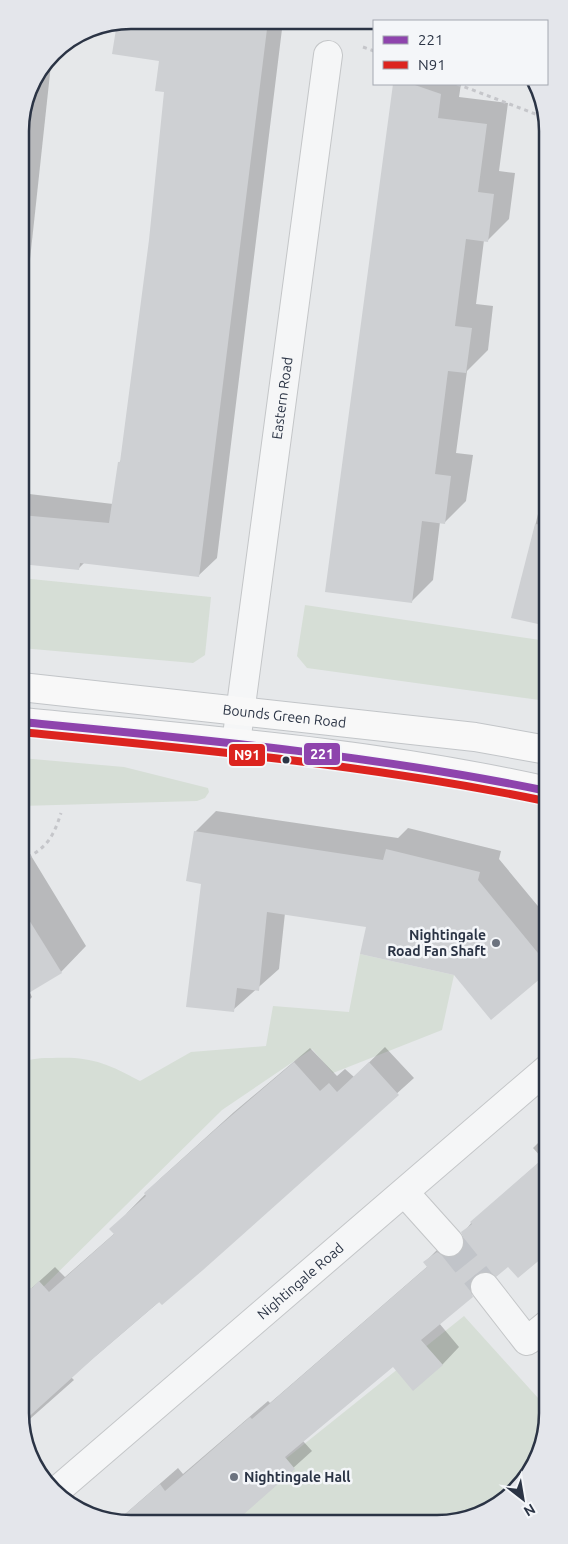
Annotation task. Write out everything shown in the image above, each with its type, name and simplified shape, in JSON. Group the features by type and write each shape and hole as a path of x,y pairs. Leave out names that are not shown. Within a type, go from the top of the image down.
{"main road":[{"name":"Bounds Green Road","path":"29,688 475,737 539,749"},
{"path":"29,723 236,742 473,774 539,789"}],"street":[{"name":"Eastern Road","path":"236,742 328,55"},
{"name":"Nightingale Road","path":"61,1486 405,1193 539,1076"},
{"path":"405,1193 448,1242"},
{"path":"485,1286 527,1341 539,1331"}],"path":[{"path":"460,85 538,115"},
{"path":"29,857 43,849 56,830 61,813"}],"shaded area":[{"path":"29,579 211,597 205,655 193,663 29,649"},
{"path":"305,605 539,640 539,700 307,668 297,656"},
{"path":"29,759 124,767 208,788 209,792 205,798 197,801 29,806"},
{"path":"360,954 454,975 442,1030 333,1073 312,1049 222,1110 29,1301 29,1060 40,1058 77,1058 88,1060 108,1065 140,1081 191,1052 266,1046 273,1006 349,1012"},
{"path":"464,1316 539,1399 539,1420 536,1440 522,1470 519,1474 498,1474 498,1495 488,1502 470,1510 437,1515 216,1515"}],"building":[{"path":"267,29 199,577 80,563 79,570 29,565 29,516 109,523 118,462 120,462 149,240 164,92 155,91 159,61 112,54 116,30"},
{"path":"393,85 415,85 441,94 438,118 487,124 478,192 494,194 488,242 466,239 455,326 472,328 466,373 448,371 435,474 451,476 445,524 422,521 412,603 325,592"},
{"path":"535,524 539,524 539,624 511,618"},
{"path":"194,831 383,860 386,849 480,872 478,880 539,954 539,980 491,1020 454,975 360,954 366,927 267,912 259,991 237,988 234,1012 186,1007 201,884 186,881"},
{"path":"29,920 62,973 29,993"},
{"path":"294,1062 320,1091 329,1083 337,1092 369,1062 399,1095 203,1270 162,1305 159,1302 29,1417 29,1288 32,1288 39,1281 49,1292 114,1234 109,1229 146,1196 144,1193"},
{"path":"539,1162 539,1260 518,1278 508,1267 496,1277 490,1272 475,1275 471,1281 470,1289 473,1297 421,1340 443,1365 413,1391 393,1367 285,1457 295,1469 243,1515 125,1515 160,1484 165,1491 250,1417 252,1419 427,1267 423,1262 437,1252 445,1257 453,1257 459,1254 464,1246 461,1232 472,1224 470,1222"}],"tunnel":[{"path":"449,1242 485,1287"}],"transit line":[{"name":"221","path":"29,723 285,749 416,767 539,789"},
{"name":"N91","path":"29,733 284,759 415,777 539,800"}],"place":[{"name":"Nightingale Road Fan Shaft","path":"496,943"},
{"name":"Nightingale Hall","path":"234,1477"}]}
